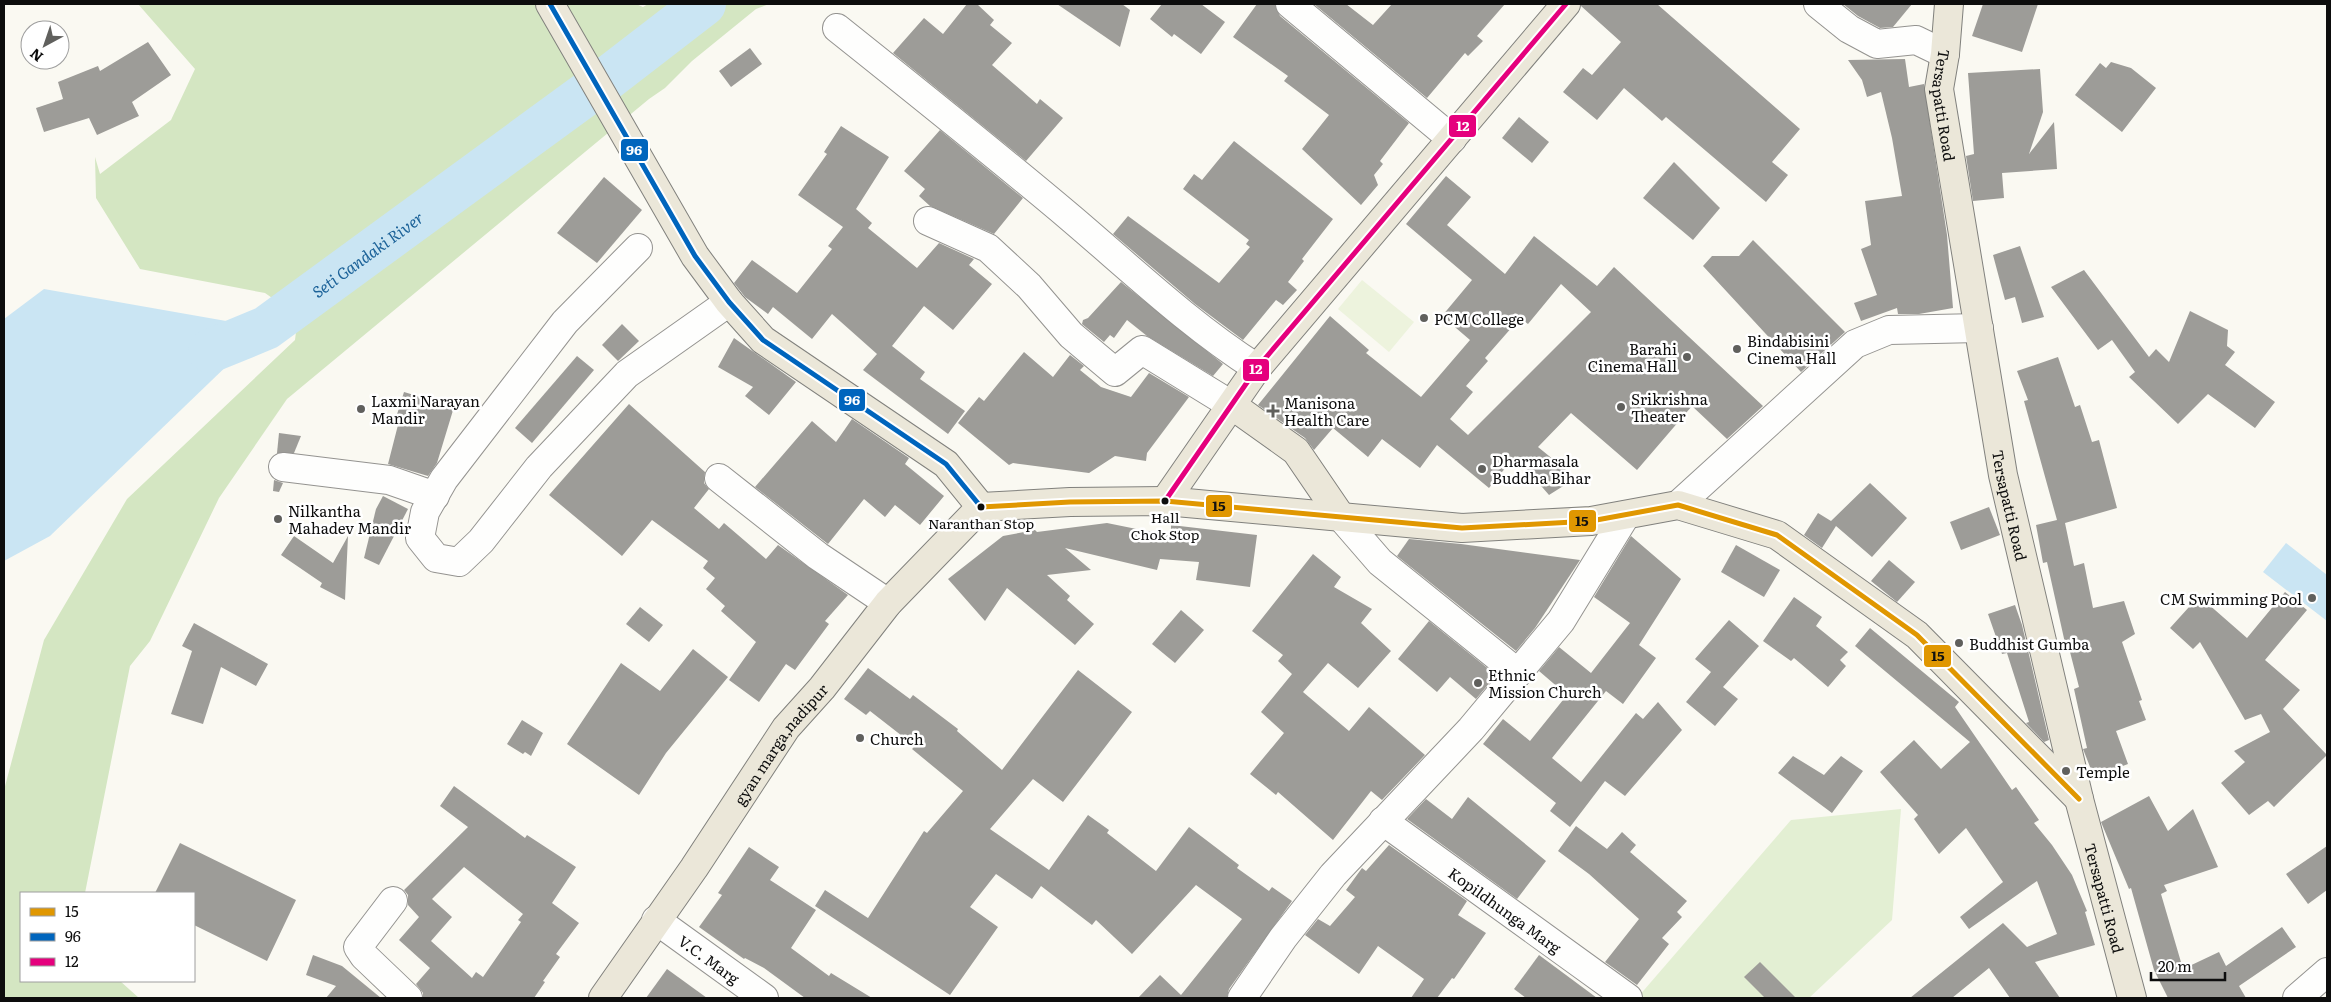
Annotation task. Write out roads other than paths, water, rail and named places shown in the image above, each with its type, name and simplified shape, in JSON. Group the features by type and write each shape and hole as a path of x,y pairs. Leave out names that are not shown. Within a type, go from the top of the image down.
{"main road":[{"path":"550,4 695,256 729,302 763,340 946,464 981,507 1070,502 1165,501 1462,528 1591,521 1678,505 1777,535 1917,635 2079,800"},
{"path":"1165,501 1258,368 1566,4"},
{"name":"Tersapatti Road","path":"1949,4 1940,90 2003,475 2079,800 2132,998"},
{"path":"1233,406 1296,451 1341,517"},
{"name":"gyan marga,nadipur","path":"603,998 694,868 786,728 822,688 888,603 981,507"}],"street":[{"path":"1290,4 1452,139"},
{"path":"1818,4 1849,29 1877,44 1916,40 1945,54"},
{"path":"837,28 943,112 1234,354 1258,368"},
{"path":"928,221 988,248 1029,286 1071,335 1115,372 1142,350 1233,406"},
{"path":"638,248 565,322 444,479 424,512 420,538 436,558 459,562 481,541 539,467 628,374 729,302"},
{"path":"1678,505 1855,344 1889,330 1979,328"},
{"path":"283,467 389,480 435,496"},
{"path":"719,478 818,556 888,603"},
{"path":"1242,998 1294,924 1333,875 1471,729 1561,621 1626,515"},
{"path":"1341,517 1380,562 1518,673"},
{"name":"Kopildhunga Marg","path":"1383,821 1597,990 1628,998"},
{"path":"393,900 358,947 364,956 408,998"},
{"name":"V.C. Marg","path":"656,920 764,998"},
{"path":"2297,998 2327,972"}],"water":[{"path":"44,289 266,328 50,536 4,561 4,319"},
{"name":"CM Swimming Pool","path":"2286,543 2327,575 2327,621 2263,572"}],"waterway":[{"name":"Seti Gandaki River","path":"210,351 266,328 608,78 704,4"}],"place":[{"name":"PCM College","path":"1424,318"},
{"name":"Bindabisini Cinema Hall","path":"1737,349"},
{"name":"Barahi Cinema Hall","path":"1687,357"},
{"name":"Srikrishna Theater","path":"1621,407"},
{"name":"Laxmi Narayan Mandir","path":"361,409"},
{"name":"Manisona Health Care","path":"1273,411"},
{"name":"Dharmasala Buddha Bihar","path":"1482,469"},
{"name":"Hall Chok Stop","path":"1165,501"},
{"name":"Naranthan Stop","path":"981,507"},
{"name":"Nilkantha Mahadev Mandir","path":"278,519"},
{"name":"CM Swimming Pool","path":"2312,598"},
{"name":"Buddhist Gumba","path":"1959,643"},
{"name":"Ethnic Mission Church","path":"1478,683"},
{"name":"Church","path":"860,738"},
{"name":"Temple","path":"2066,771"}]}
